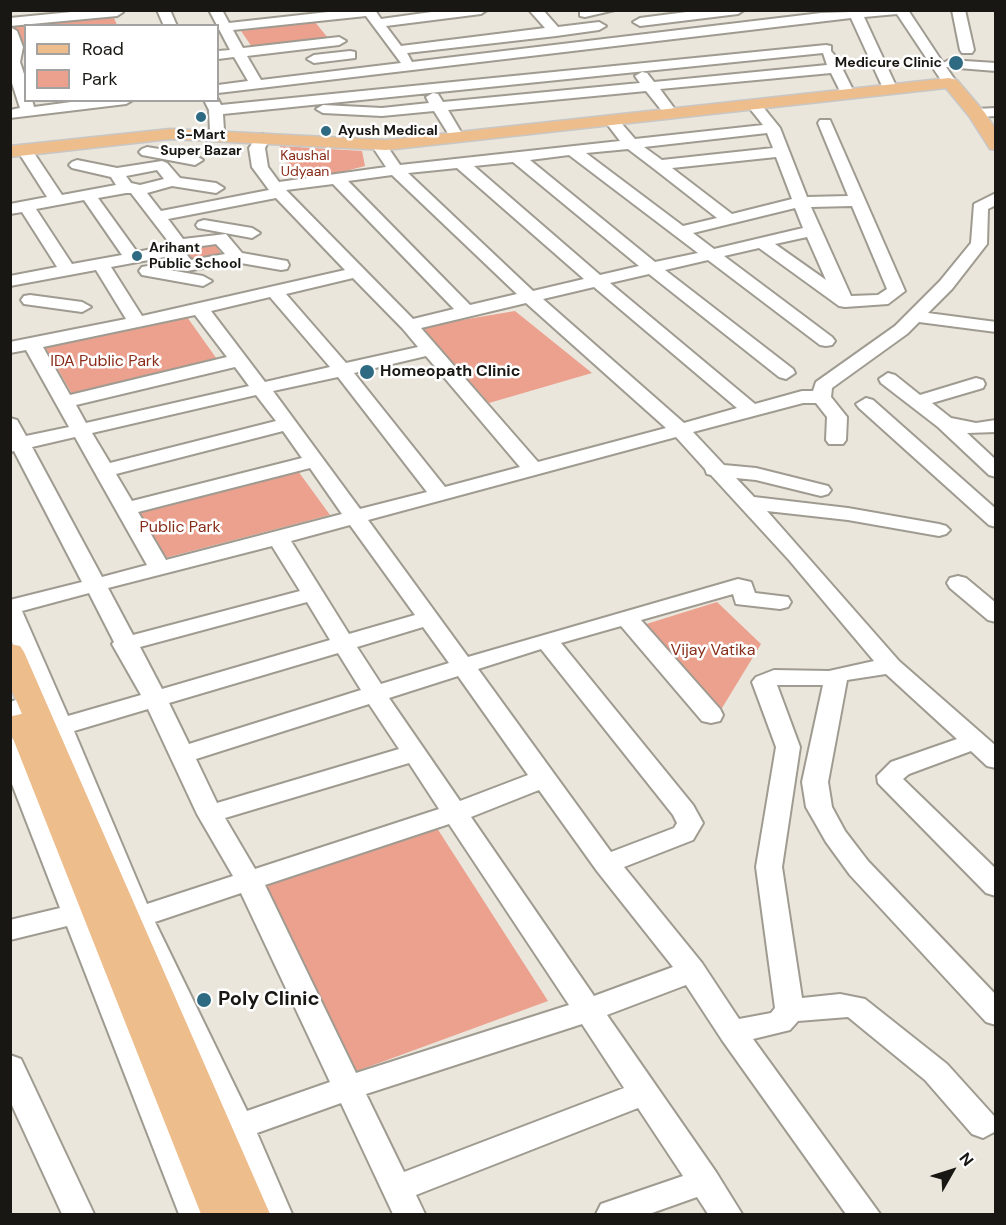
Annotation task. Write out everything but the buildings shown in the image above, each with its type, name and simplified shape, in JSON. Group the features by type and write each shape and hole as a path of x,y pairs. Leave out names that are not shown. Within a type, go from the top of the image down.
{"main road":[{"path":"15,149 170,135 263,138 380,146 754,105 952,79"},
{"path":"15,149 168,129 354,140 454,132 952,79 989,114 996,145"},
{"path":"10,652 28,739 109,915 229,1131 251,1215"},
{"path":"109,915 220,1215"}],"street":[{"path":"163,10 170,24"},
{"path":"250,10 216,12 238,52 252,67 256,84"},
{"path":"224,27 324,13 371,15 481,10"},
{"path":"584,12 609,10"},
{"path":"627,10 656,37"},
{"path":"640,22 738,10"},
{"path":"912,10 952,79"},
{"path":"958,10 967,50"},
{"path":"10,22 117,11"},
{"path":"219,89 728,29 820,15 902,11 952,79"},
{"path":"584,12 614,42 667,108"},
{"path":"324,13 360,72"},
{"path":"421,14 445,44"},
{"path":"521,21 539,14 556,32"},
{"path":"856,14 889,86"},
{"path":"371,15 427,87 454,132"},
{"path":"820,15 826,49 838,68 846,90"},
{"path":"398,50 599,26"},
{"path":"624,54 735,43 728,29"},
{"path":"10,31 18,47 24,93"},
{"path":"219,55 339,41"},
{"path":"217,131 213,106 273,104 826,49"},
{"path":"304,60 350,55"},
{"path":"952,79 996,67"},
{"path":"273,104 366,112 838,68"},
{"path":"26,102 28,112"},
{"path":"10,114 110,102"},
{"path":"754,105 772,128 812,231 845,302"},
{"path":"611,120 631,144 729,220"},
{"path":"764,243 845,302 882,300 896,291 825,123"},
{"path":"158,216 278,190 396,170 772,128"},
{"path":"263,138 258,148 260,167 278,190 409,325 532,468"},
{"path":"380,146 396,170 531,298 679,429 714,470 797,555 891,666 988,752"},
{"path":"15,149 57,200"},
{"path":"573,151 683,231 826,341"},
{"path":"147,152 195,160"},
{"path":"658,165 782,152"},
{"path":"68,278 18,208 57,200 101,175 172,156"},
{"path":"172,156 182,187"},
{"path":"517,157 653,269 786,373"},
{"path":"461,163 597,282 751,410"},
{"path":"77,165 132,189 158,216 177,247 182,271"},
{"path":"182,187 206,173"},
{"path":"101,175 132,189 216,188"},
{"path":"101,175 133,258"},
{"path":"337,179 467,312"},
{"path":"821,398 823,386 836,374 901,330 946,285 979,244 980,207 996,198"},
{"path":"683,231 801,202 859,201"},
{"path":"234,257 222,240 222,233 242,215"},
{"path":"200,224 222,233"},
{"path":"409,325 715,256 812,231"},
{"path":"15,280 68,278 101,264 177,247 222,233 252,232"},
{"path":"240,273 260,255"},
{"path":"148,271 182,271 234,257 260,255 281,265"},
{"path":"101,264 137,322"},
{"path":"182,271 203,281"},
{"path":"160,290 182,271"},
{"path":"10,348 357,272"},
{"path":"36,318 51,303 68,278"},
{"path":"15,280 30,300"},
{"path":"274,291 343,371 439,493"},
{"path":"10,304 30,300 82,307"},
{"path":"199,308 288,424 606,864 692,971 732,1032 863,1214"},
{"path":"914,316 996,327"},
{"path":"32,344 160,569"},
{"path":"15,445 429,350"},
{"path":"65,402 240,360"},
{"path":"888,379 945,423 996,471"},
{"path":"919,401 976,384"},
{"path":"195,1215 109,915 28,739 10,608 93,584 278,538 802,397 821,398 837,417 836,440"},
{"path":"866,404 996,521"},
{"path":"945,423 976,429 996,426"},
{"path":"10,424 15,445 155,698 210,814 248,879 402,1202 645,1092"},
{"path":"104,471 288,424"},
{"path":"126,509 314,460"},
{"path":"714,470 756,474 821,490"},
{"path":"746,502 848,514 939,530"},
{"path":"278,538 376,696 590,1010 726,1215"},
{"path":"958,583 996,615"},
{"path":"182,755 376,696 546,640 738,586 742,587 744,599 780,602"},
{"path":"124,644 313,594"},
{"path":"28,739 155,698 430,618"},
{"path":"627,619 711,715"},
{"path":"546,640 684,811 690,823 684,834 606,864"},
{"path":"891,666 840,674 836,677 815,782 819,807 835,836 859,868 996,1014"},
{"path":"790,1011 769,867 788,747 764,682 774,677 828,678"},
{"path":"988,752 900,768 890,776 891,783 996,886"},
{"path":"210,814 414,753"},
{"path":"10,930 109,915 248,879 455,813 545,778"},
{"path":"276,1215 229,1131 348,1088 590,1010 692,971"},
{"path":"732,1032 780,1022 790,1011 840,1005 855,1007 936,1072 982,1125"},
{"path":"10,1067 78,1215"},
{"path":"612,1215 705,1181"}],"green space":[{"path":"112,13 117,24 24,24 24,44 20,45 13,23"},
{"path":"315,22 328,38 252,47 241,31"},
{"name":"Kaushal Udyaan","path":"280,146 362,151 365,166 295,184"},
{"path":"214,243 227,262 181,269 169,255 177,248"},
{"path":"515,311 592,373 489,403 420,327"},
{"name":"IDA Public Park","path":"187,317 219,362 72,394 45,347"},
{"name":"Public Park","path":"298,471 330,515 165,558 137,511"},
{"name":"Vijay Vatika","path":"717,602 761,644 719,713 640,626"},
{"path":"435,825 548,1001 349,1074 252,884"}],"place":[{"name":"Medicure Clinic","path":"956,63"},
{"name":"S-Mart Super Bazar","path":"201,117"},
{"name":"Ayush Medical","path":"326,131"},
{"name":"Arihant Public School","path":"137,256"},
{"name":"Homeopath Clinic","path":"367,372"},
{"name":"Poly Clinic","path":"204,1000"}]}
